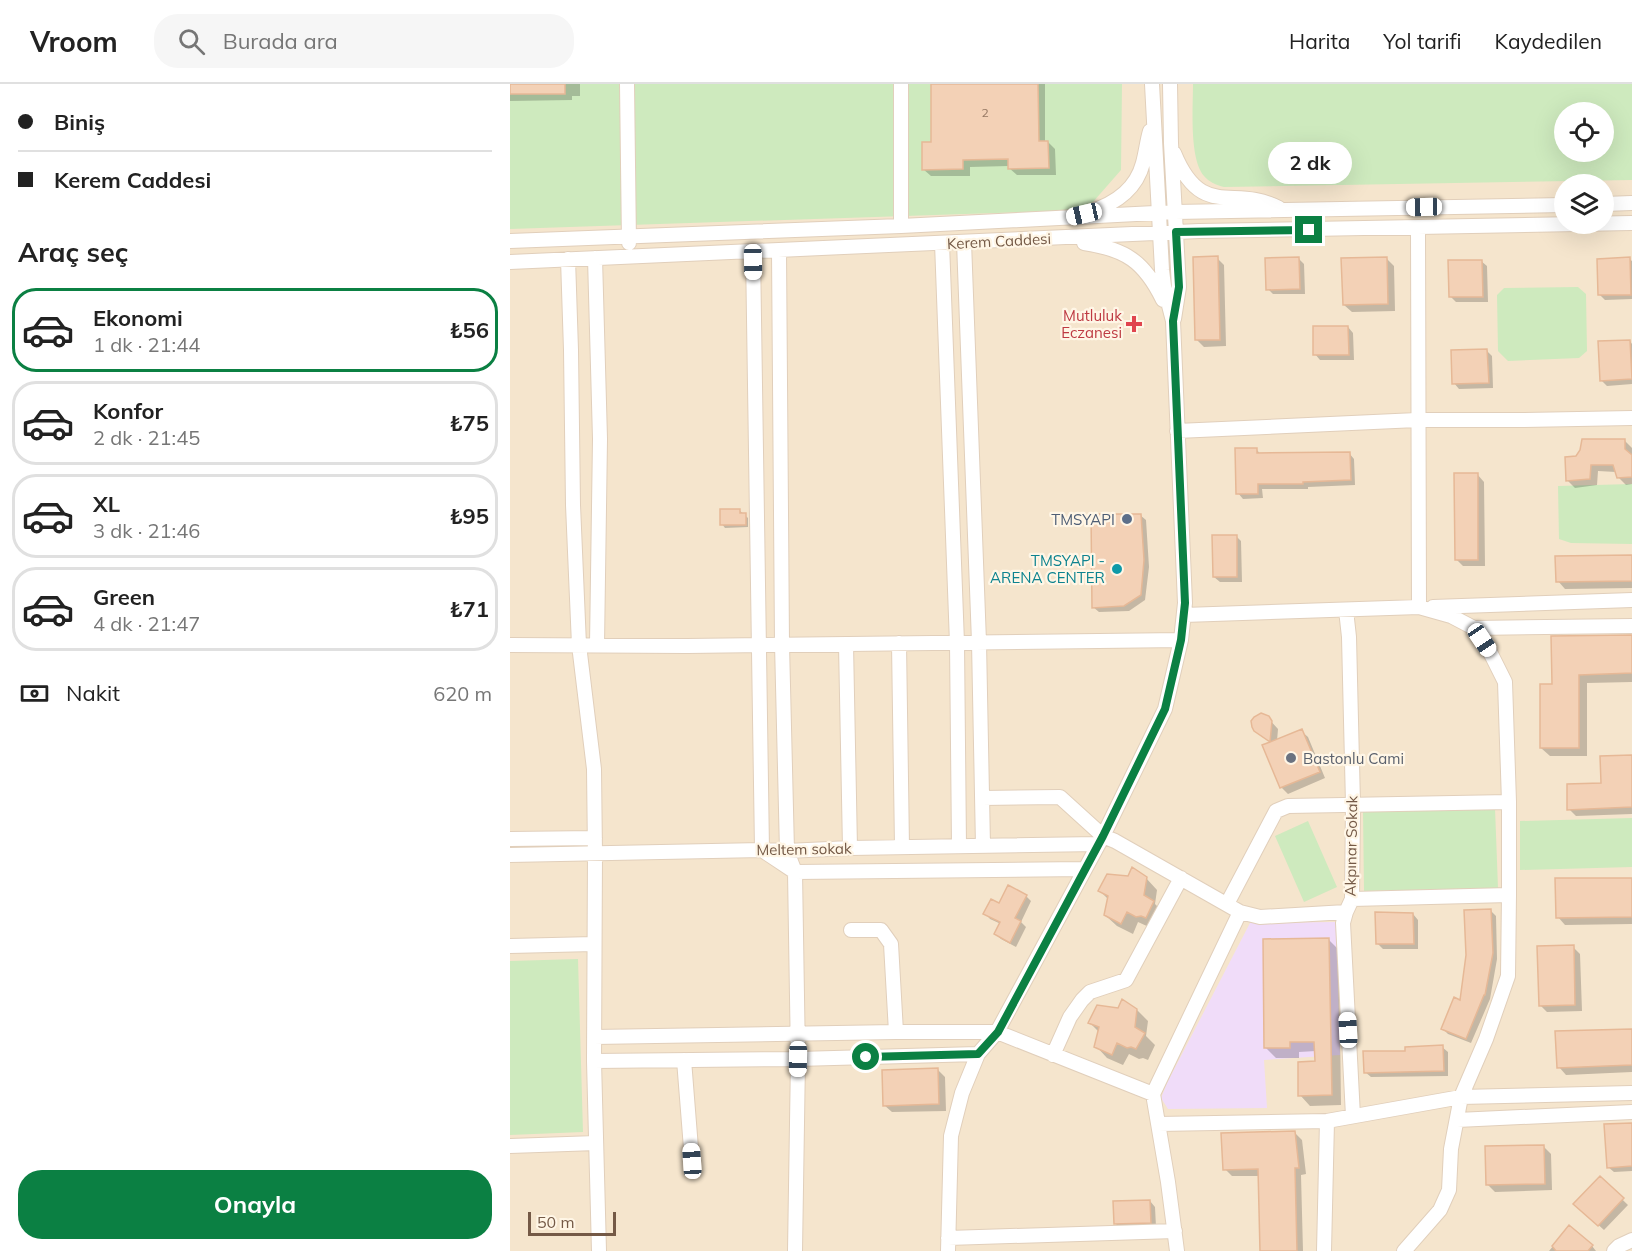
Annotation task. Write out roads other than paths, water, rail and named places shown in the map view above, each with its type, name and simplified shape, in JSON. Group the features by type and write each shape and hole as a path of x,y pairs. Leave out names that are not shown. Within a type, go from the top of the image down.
{"street":[{"path":"627,84 629,257"},
{"path":"901,84 901,226"},
{"path":"1152,84 1164,285 1173,321 1185,603 1181,640 1165,709 1101,840 998,1032 978,1054 962,1093 951,1136 948,1244 1175,1231"},
{"path":"1170,84 1179,287 1173,321"},
{"path":"1066,218 1108,206 1130,189 1141,169 1149,131 1154,120"},
{"path":"1171,143 1186,176 1197,188 1209,196 1262,201 1284,210"},
{"path":"1614,204 1632,203"},
{"name":"Kerem Caddesi","path":"510,241 901,226 1175,212 1554,205"},
{"name":"Kerem Caddesi","path":"510,262 1176,232 1632,223"},
{"path":"1418,228 1419,607"},
{"path":"1056,238 1105,246 1128,256 1143,268 1151,279 1173,321"},
{"path":"963,242 979,642 983,846"},
{"path":"942,243 957,643 959,846"},
{"path":"779,251 782,644 787,851 795,872 798,1059 795,1251"},
{"path":"753,252 762,850 795,872"},
{"path":"595,258 600,439 597,645"},
{"path":"568,260 573,505 579,645 594,769 594,1060 599,1251"},
{"path":"1177,431 1417,420 1632,418"},
{"path":"1184,615 1632,600"},
{"path":"1419,607 1451,616 1474,628 1632,626"},
{"name":"Akpınar Sokak","path":"1346,610 1349,637 1353,804 1352,898 1343,923 1353,1116"},
{"path":"1404,1251 1440,1210 1449,1190 1451,1149 1461,1097 1486,1039 1508,976 1509,802 1505,682 1490,652 1474,628"},
{"path":"510,645 758,645 1181,640"},
{"path":"899,643 902,847"},
{"path":"846,644 850,848"},
{"path":"982,798 1060,797 1101,840 1181,878 1233,908 1260,917 1346,912"},
{"path":"1177,1251 1153,1094 1276,811 1288,806 1509,802"},
{"path":"510,839 595,838"},
{"name":"Meltem sokak","path":"510,855 787,851 983,846 1101,840"},
{"name":"Meltem sokak","path":"795,872 1084,869"},
{"path":"1053,1055 1070,1017 1082,1000 1090,993 1126,980 1181,878"},
{"path":"1352,898 1509,895"},
{"path":"850,930 881,930 891,944 896,1032"},
{"path":"510,946 594,944"},
{"path":"594,1037 998,1032 1153,1094"},
{"path":"594,1060 798,1059 978,1054"},
{"path":"684,1060 692,1161"},
{"path":"1158,1124 1327,1121 1461,1097 1632,1093"},
{"path":"1457,1120 1632,1112"},
{"path":"1324,1251 1327,1121"},
{"path":"510,1146 596,1143"},
{"path":"1614,1251 1632,1240"}],"place":[{"name":"Mutluluk Eczanesi","path":"1134,324"},
{"name":"TMSYAPI","path":"1127,519"},
{"name":"TMSYAPI - ARENA CENTER","path":"1117,569"},
{"name":"Bastonlu Cami","path":"1291,758"}]}
